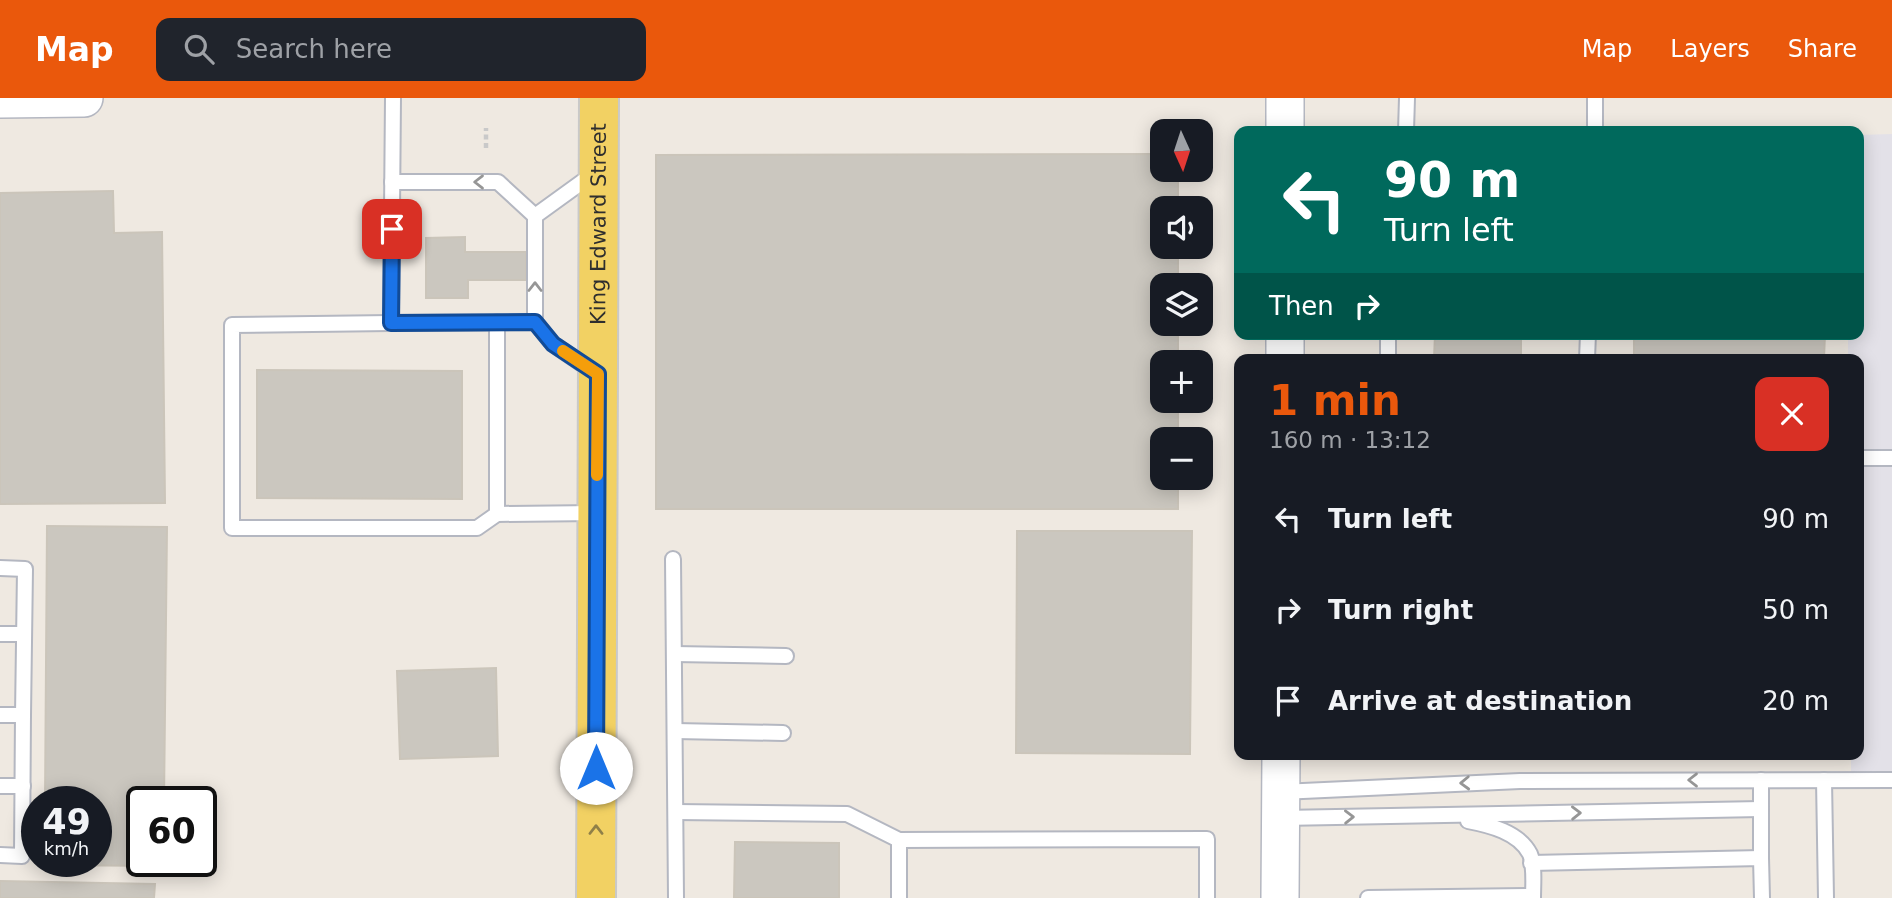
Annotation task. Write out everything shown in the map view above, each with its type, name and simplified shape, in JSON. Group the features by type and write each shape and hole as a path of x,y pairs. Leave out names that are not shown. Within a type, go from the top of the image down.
{"main road":[{"name":"King Edward Street","path":"596,898 599,98"}],"street":[{"path":"0,99 84,98"},
{"path":"1285,98 1285,126"},
{"path":"1280,760 1280,898"}],"lane":[{"path":"391,323 393,98"},
{"path":"1406,126 1407,98"},
{"path":"1595,98 1595,126"},
{"path":"534,216 599,171"},
{"path":"392,183 498,182 534,216 535,322 553,344 598,374"},
{"path":"497,322 497,514"},
{"path":"535,322 232,325 232,528 477,528 497,514 597,513"},
{"path":"1864,458 1892,458"},
{"path":"673,559 676,898"},
{"path":"0,568 25,569 23,786"},
{"path":"0,634 24,634"},
{"path":"674,654 786,656"},
{"path":"0,715 23,715"},
{"path":"675,731 783,733"},
{"path":"1761,780 1762,898"},
{"path":"1824,780 1826,898"},
{"path":"1280,805 1520,781 1892,780"},
{"path":"0,786 21,786"},
{"path":"1280,805 1438,816 1761,809"},
{"path":"676,812 847,814 899,840 1207,839 1207,898"},
{"path":"1368,898 1533,897 1530,854 1517,837 1483,824 1438,816"},
{"path":"899,840 899,898"},
{"path":"0,855 21,856"},
{"path":"1531,863 1761,858"}],"path":[{"path":"486,128 486,148"}],"shaded area":[{"path":"1892,134 1892,774 1851,773 1851,760 1864,760 1864,354 1848,354 1848,340 1864,340 1864,135"}],"building":[{"path":"1150,154 1150,182 1178,182 1178,196 1150,196 1150,259 1178,259 1178,273 1150,273 1150,336 1178,336 1178,350 1150,350 1150,413 1178,413 1178,427 1150,427 1150,490 1178,490 1178,509 656,509 656,155"},
{"path":"113,191 114,233 162,232 165,503 0,504 0,193"},
{"path":"465,237 465,252 526,252 526,280 468,280 468,298 426,298 426,238"},
{"path":"1435,340 1521,340 1521,354 1434,354"},
{"path":"1634,340 1825,340 1824,354 1634,354"},
{"path":"257,370 462,371 462,499 257,498"},
{"path":"47,526 167,527 164,786 126,786 126,866 112,866 112,786 45,786"},
{"path":"1017,531 1192,531 1190,754 1016,753"},
{"path":"496,668 498,756 400,759 397,671"},
{"path":"735,842 839,843 839,898 734,898"},
{"path":"0,881 155,884 154,898 0,898"}],"slow traffic":[{"path":"563,351 598,374 597,475"}],"route":[{"path":"392,229 391,323 535,322 553,344 598,374 596,768"}]}
